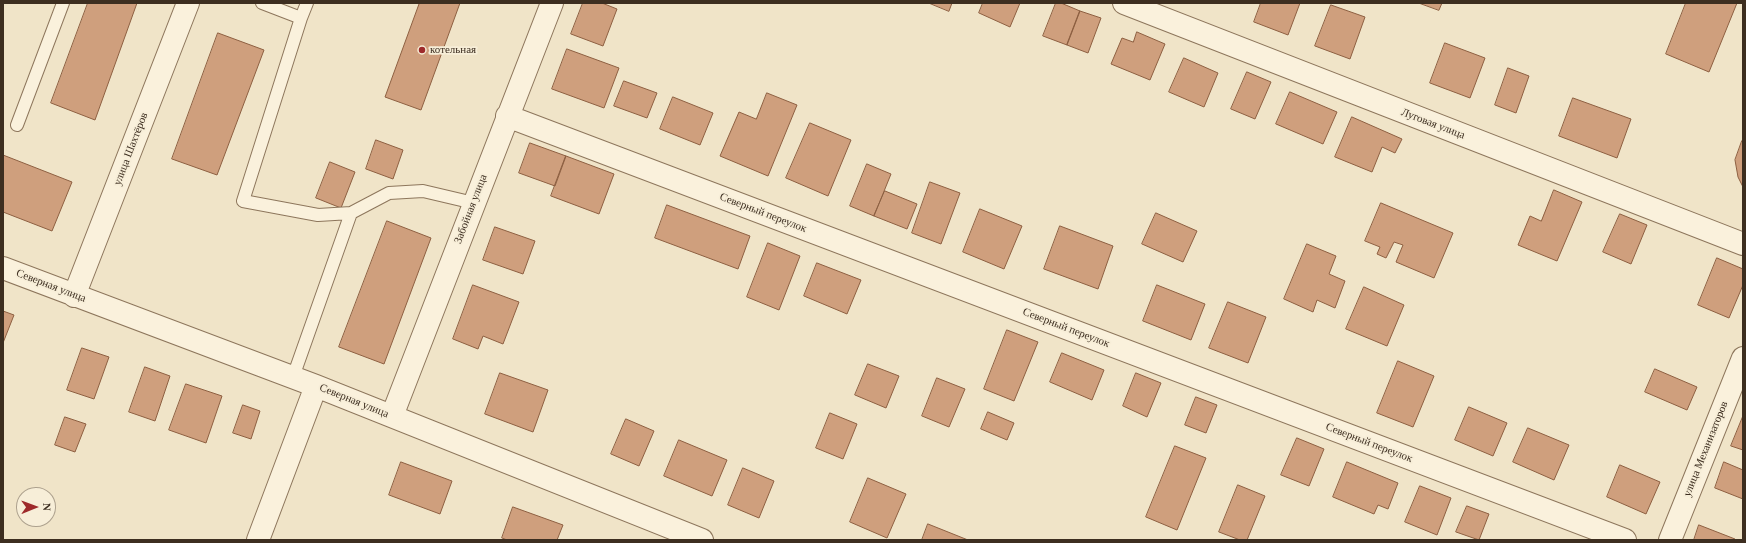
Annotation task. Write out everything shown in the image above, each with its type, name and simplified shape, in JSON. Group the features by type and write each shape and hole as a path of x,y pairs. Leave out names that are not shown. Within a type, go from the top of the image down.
{"street":[{"name":"улица Шахтёров","path":"74,296 188,3"},
{"name":"Забойная улица","path":"392,416 552,3"},
{"name":"Луговая улица","path":"1124,3 1743,244"},
{"name":"Северный переулок","path":"507,116 1625,540"},
{"name":"Северная улица","path":"3,268 74,296 293,377 702,540"},
{"name":"улица Механизаторов","path":"1670,540 1743,358"},
{"path":"258,540 316,386"}],"lane":[{"path":"16,125 63,3"},
{"path":"262,3 301,18"},
{"path":"307,3 243,200 318,215 351,213 389,193 423,191 474,203"},
{"path":"293,377 351,213"}],"building":[{"path":"88,3 137,3 95,120 51,103"},
{"name":"котельная","path":"416,3 460,3 421,110 385,97 419,4"},
{"path":"583,3 602,3 617,9 603,46 571,34"},
{"path":"929,3 952,3 949,11"},
{"path":"983,3 1020,3 1010,27 979,13"},
{"path":"1056,3 1061,3 1080,11 1067,45 1043,36"},
{"path":"1261,3 1300,3 1288,35 1254,22"},
{"path":"1419,3 1442,3 1439,10"},
{"path":"1686,3 1737,3 1709,72 1666,54"},
{"path":"1331,5 1365,17 1350,59 1315,46"},
{"path":"1080,11 1101,18 1088,53 1067,45"},
{"path":"1137,32 1165,44 1150,80 1111,64 1122,38 1133,42"},
{"path":"218,33 264,50 217,175 172,159"},
{"path":"1445,43 1485,58 1470,98 1430,83"},
{"path":"567,49 619,68 604,108 552,89"},
{"path":"1184,58 1218,73 1204,107 1169,92"},
{"path":"1508,68 1529,76 1516,113 1495,105"},
{"path":"1247,72 1271,82 1255,119 1231,109"},
{"path":"624,81 657,93 647,118 614,106"},
{"path":"1290,92 1337,112 1323,144 1276,124"},
{"path":"767,93 797,105 768,176 720,156 739,112 756,119"},
{"path":"673,97 713,113 700,145 660,129"},
{"path":"1573,98 1631,119 1617,158 1559,136"},
{"path":"1352,117 1402,139 1395,153 1382,147 1372,172 1335,157"},
{"path":"810,123 851,140 828,196 786,178"},
{"path":"376,140 403,150 393,179 366,169"},
{"path":"1742,141 1743,187 1738,177 1735,160"},
{"path":"530,143 566,156 555,186 519,173"},
{"path":"3,155 72,182 52,231 3,212"},
{"path":"566,156 614,174 599,214 551,196"},
{"path":"330,162 355,172 341,208 316,198"},
{"path":"867,164 891,174 874,216 850,206"},
{"path":"930,182 960,193 941,244 912,233"},
{"path":"1554,190 1582,202 1557,261 1518,245 1530,216 1541,221"},
{"path":"885,191 917,204 907,229 874,216"},
{"path":"1381,203 1453,233 1434,278 1396,262 1403,245 1394,242 1386,258 1377,254 1380,247 1365,241"},
{"path":"667,205 750,236 738,269 655,238"},
{"path":"980,209 1022,226 1004,269 963,252"},
{"path":"1156,213 1197,231 1183,262 1142,244"},
{"path":"1620,214 1647,225 1631,264 1603,252"},
{"path":"387,221 431,238 384,364 339,347"},
{"path":"1060,226 1113,246 1098,289 1044,269"},
{"path":"495,227 535,241 523,274 483,260"},
{"path":"768,243 800,256 779,310 747,297"},
{"path":"1307,244 1336,256 1329,274 1345,281 1335,308 1317,300 1313,312 1284,299"},
{"path":"1717,258 1743,269 1743,285 1729,318 1698,305"},
{"path":"817,263 861,280 847,314 804,296"},
{"path":"473,285 519,302 503,344 483,336 478,349 453,339"},
{"path":"1157,285 1205,304 1191,340 1143,321"},
{"path":"1364,287 1404,305 1387,346 1346,329"},
{"path":"1228,302 1266,317 1248,363 1209,348"},
{"path":"3,311 14,315 3,343"},
{"path":"1007,330 1038,342 1014,401 984,389"},
{"path":"82,348 109,357 94,399 67,390"},
{"path":"1062,353 1104,370 1092,400 1050,382"},
{"path":"1398,361 1434,376 1413,427 1377,413"},
{"path":"868,364 899,376 886,408 855,395"},
{"path":"145,367 170,376 155,421 129,412"},
{"path":"1655,369 1697,387 1687,410 1645,392"},
{"path":"500,373 548,390 533,432 485,414"},
{"path":"1136,373 1161,383 1147,417 1123,406"},
{"path":"937,378 965,389 949,427 922,416"},
{"path":"186,384 222,396 206,443 169,430"},
{"path":"1196,397 1217,405 1206,433 1185,425"},
{"path":"243,405 260,411 251,439 233,433"},
{"path":"1469,407 1507,423 1493,456 1455,440"},
{"path":"988,412 1014,423 1007,440 981,429"},
{"path":"830,413 857,424 843,459 816,448"},
{"path":"1743,416 1743,450 1731,446"},
{"path":"65,417 86,424 75,452 55,445"},
{"path":"626,419 654,431 639,466 611,454"},
{"path":"1528,428 1569,445 1554,480 1513,462"},
{"path":"1297,438 1324,449 1309,486 1281,475"},
{"path":"679,440 727,460 712,496 664,476"},
{"path":"1175,446 1206,458 1177,530 1146,517"},
{"path":"401,462 452,481 440,514 389,495"},
{"path":"1347,462 1398,483 1388,509 1378,505 1374,514 1333,497"},
{"path":"1724,462 1743,470 1743,499 1715,488"},
{"path":"1620,465 1660,482 1646,514 1607,497"},
{"path":"743,468 774,481 759,518 728,505"},
{"path":"868,478 906,494 887,538 850,522"},
{"path":"1238,485 1265,496 1247,540 1240,540 1219,532"},
{"path":"1420,486 1451,498 1437,535 1405,522"},
{"path":"1467,506 1489,514 1479,540 1456,532"},
{"path":"513,507 563,525 557,540 507,540 502,538"},
{"path":"928,524 968,540 922,540"},
{"path":"1699,525 1735,539 1735,540 1694,540"}],"place":[{"name":"котельная","path":"422,50"}]}
